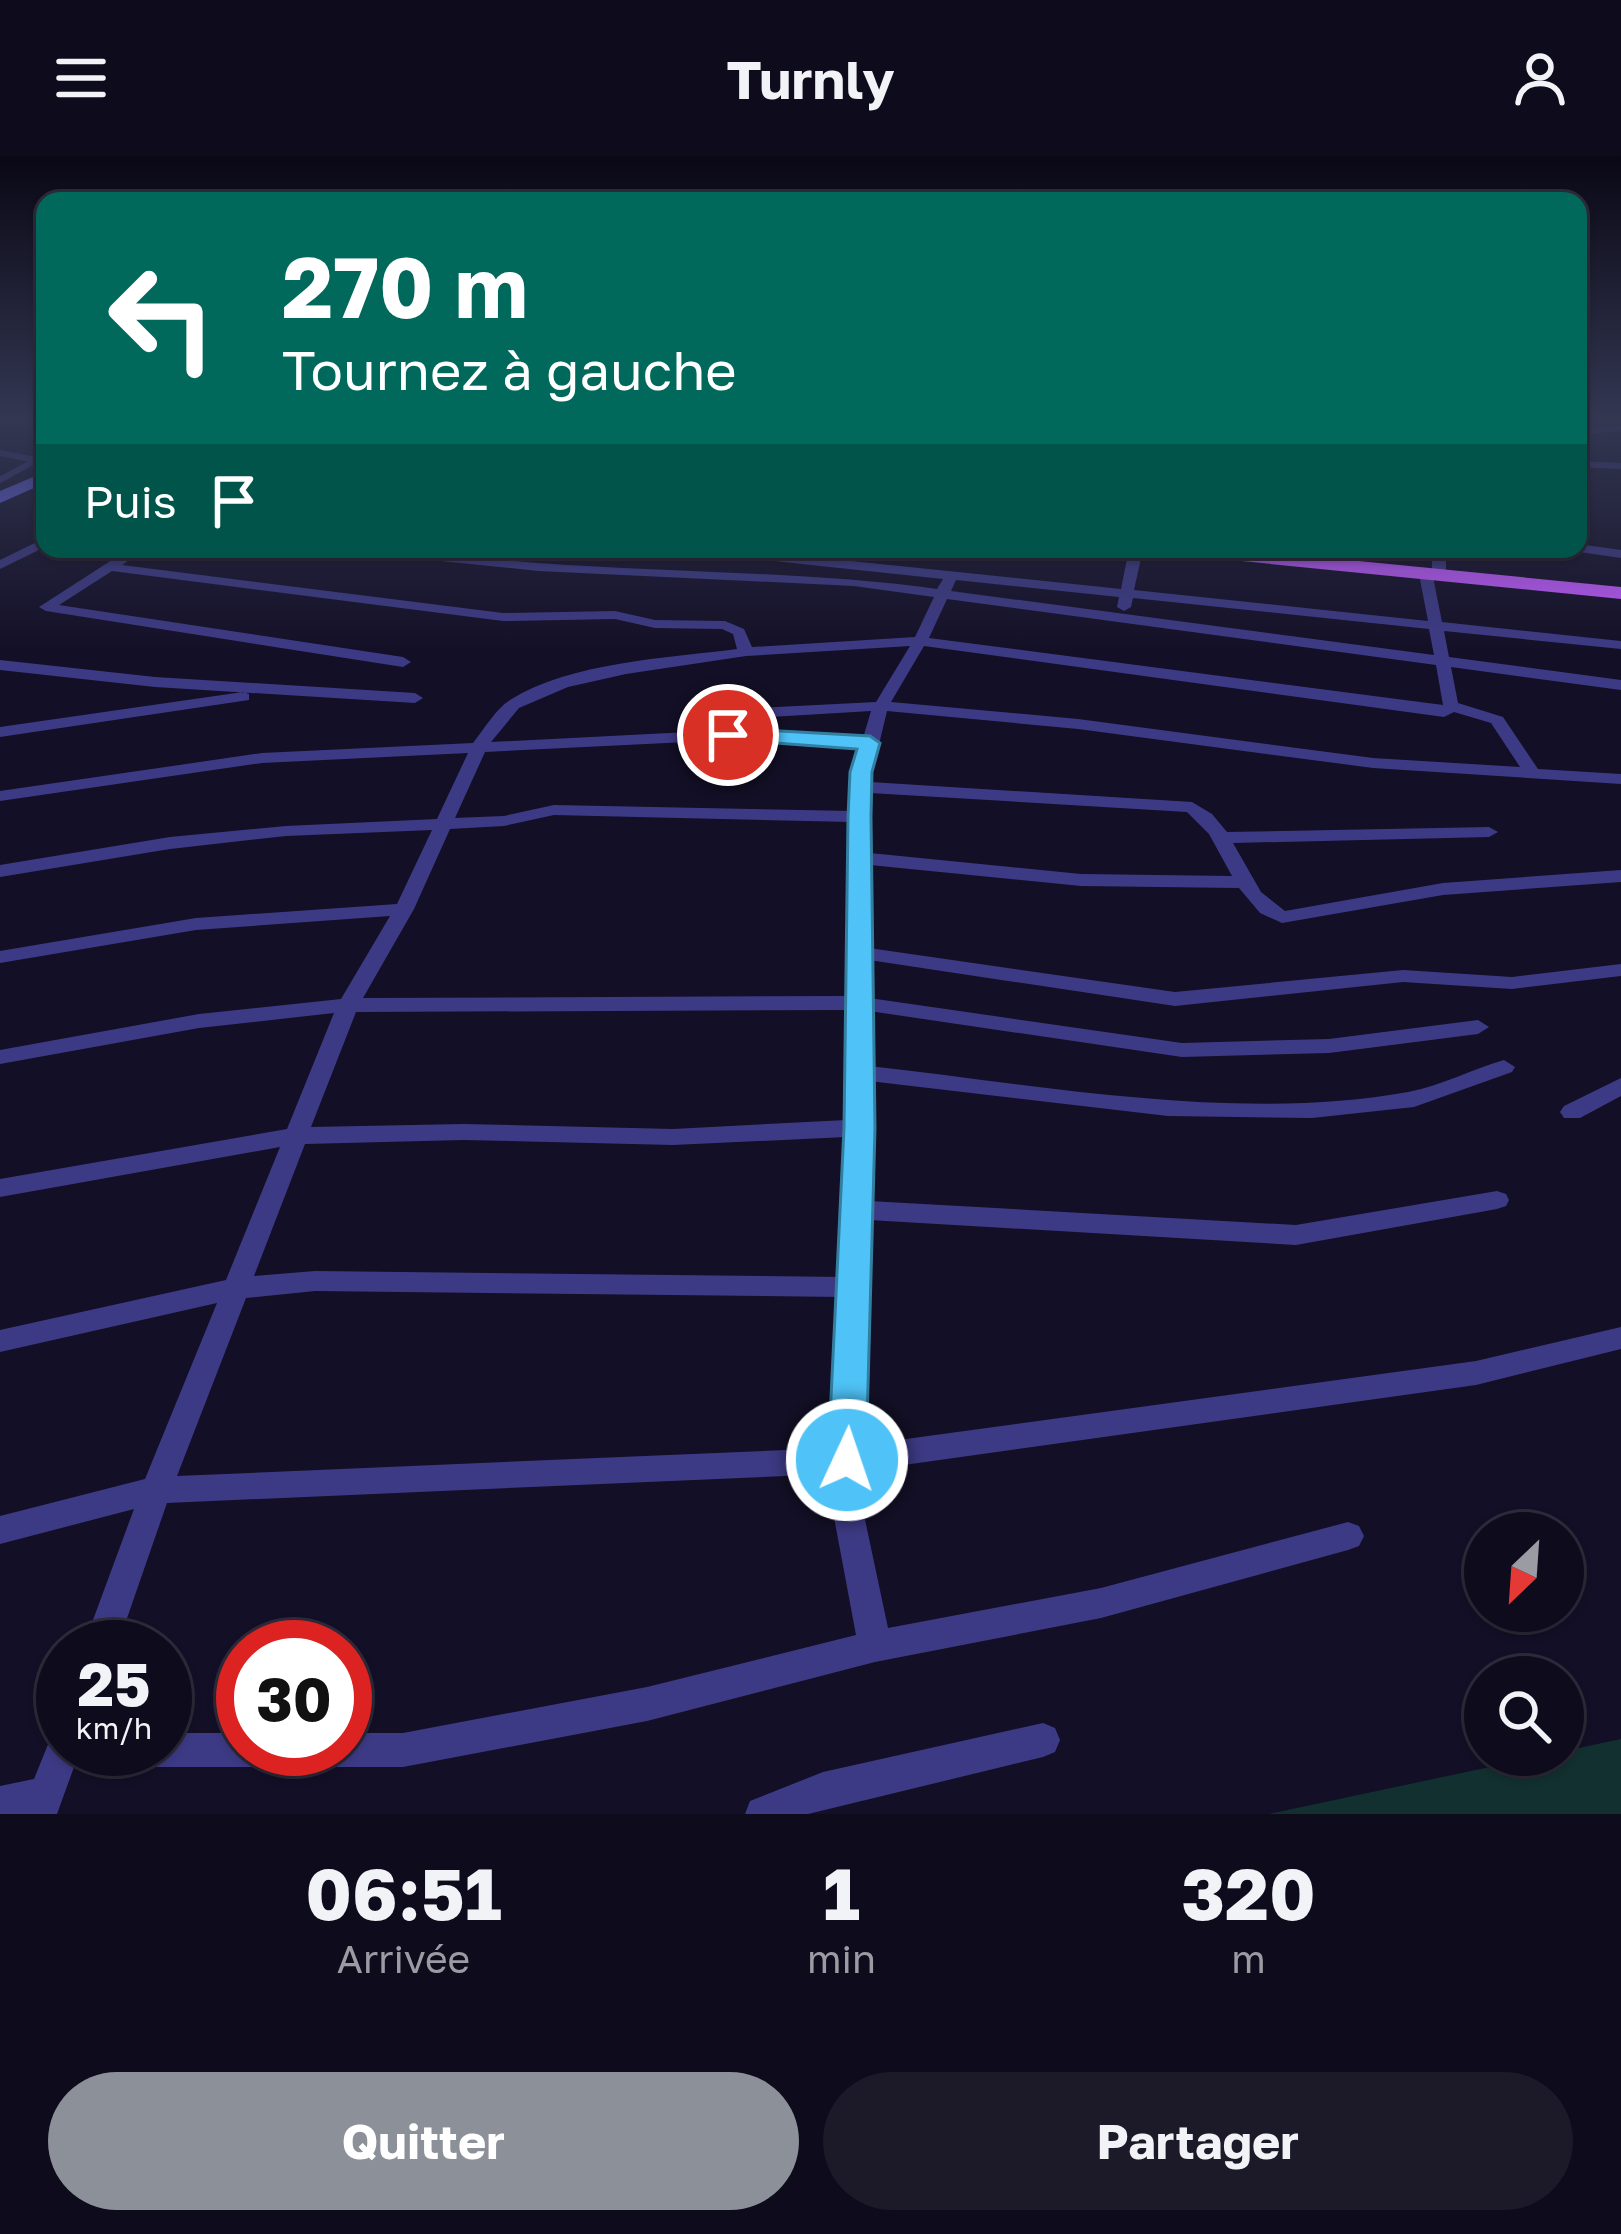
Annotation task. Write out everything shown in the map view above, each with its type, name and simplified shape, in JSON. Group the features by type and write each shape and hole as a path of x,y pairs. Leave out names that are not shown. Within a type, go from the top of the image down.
{"main road":[{"path":"1268,558 1621,593"}],"street":[{"path":"0,565 36,547"},
{"path":"1587,549 1621,554"},
{"path":"124,558 46,607 403,662"},
{"path":"445,558 539,568 1127,594 1621,645"},
{"path":"539,568 547,558"},
{"path":"830,580 839,558"},
{"path":"851,558 947,585 1119,620 1442,658 1621,685"},
{"path":"1119,620 1134,558"},
{"path":"1437,558 1432,575 1451,706"},
{"path":"109,567 518,618 615,616 655,624 724,626 739,632 746,652"},
{"path":"875,1646 849,1531 847,1460 860,1128 860,787 881,706 947,585"},
{"path":"110,1620 156,1490 348,1005 404,909 480,745 513,705 562,683 626,669 746,652 920,641 1429,712 1444,712 1451,706"},
{"path":"0,665 78,677 415,698"},
{"path":"0,732 192,707 274,691"},
{"path":"700,716 881,706 1078,724 1373,763 1621,779"},
{"path":"1451,706 1497,720 1534,775"},
{"path":"0,796 262,758 728,735 870,743"},
{"path":"860,787 1184,805 1199,810 1267,910 1291,918 1443,889 1621,876"},
{"path":"0,871 170,843 516,820 563,809 859,817"},
{"path":"1221,838 1489,832"},
{"path":"859,858 1081,880 1246,882"},
{"path":"0,957 196,924 404,909"},
{"path":"862,952 1175,999 1403,976 1512,983 1621,970"},
{"path":"0,1057 199,1021 348,1005 860,1004 1182,1050 1329,1046 1478,1027"},
{"path":"859,1072 1168,1108 1312,1110 1414,1100 1504,1067"},
{"path":"1572,1112 1621,1086"},
{"path":"0,1188 295,1136 463,1132 673,1137 860,1128"},
{"path":"858,1210 1296,1235 1498,1200"},
{"path":"0,1341 238,1288 315,1281 856,1288"},
{"path":"0,1530 156,1490 847,1460 1476,1373 1621,1338"},
{"path":"192,1749 403,1750 646,1704 875,1646 1101,1604 1348,1536"},
{"path":"763,1814 824,1790 1043,1740"},
{"path":"0,1804 43,1804"}],"green space":[{"path":"1621,1739 1621,1814 1269,1814 1464,1772 1584,1776 1584,1747"}],"route":[{"path":"728,735 870,743 861,772 859,817 860,1128 847,1460"}]}
